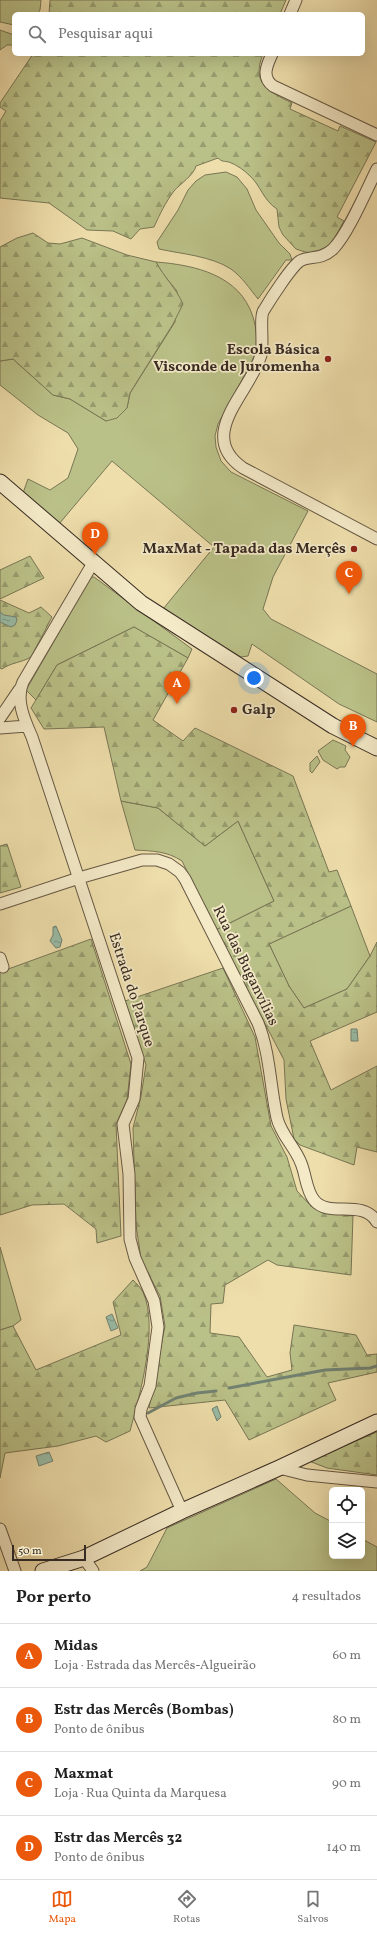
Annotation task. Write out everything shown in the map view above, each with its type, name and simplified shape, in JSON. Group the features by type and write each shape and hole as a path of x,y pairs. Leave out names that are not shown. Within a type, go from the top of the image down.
{"street":[{"path":"291,12 296,0"},
{"path":"271,56 266,73 268,81 273,86 377,135"},
{"path":"377,169 352,219 334,247 319,257 305,259 296,264 262,312 264,340 261,355 227,419 223,434 225,450 239,466 377,539"},
{"path":"0,482 93,563 148,608 333,726 377,748"},
{"path":"0,718 19,690 93,563"},
{"name":"Estrada do Parque","path":"19,690 27,726 138,1058 134,1099 124,1124 129,1174 130,1239 135,1258 154,1301 158,1327 150,1386 141,1409 140,1417 182,1511"},
{"path":"0,728 27,726"},
{"name":"Rua das Buganvílias","path":"0,904 79,878 150,859 169,864 180,872 261,1030 265,1045 278,1122 286,1138 299,1157 313,1199 320,1205 326,1207 367,1212 377,1222"},
{"path":"42,1571 84,1558 182,1511 377,1422"},
{"path":"279,1468 307,1474 377,1482"},
{"path":"0,1529 14,1571"},
{"path":"84,1558 93,1571"}],"green space":[{"path":"0,0 41,0 38,12 12,12 12,25 0,22"},
{"path":"50,0 286,0 281,12 49,12"},
{"path":"0,30 12,34 12,45 7,45 0,50"},
{"path":"32,56 262,56 259,73 261,80 269,90 292,103 290,109 338,131 340,126 376,142 337,217 344,221 331,245 313,253 296,249 283,235 279,227 277,209 268,201 250,176 235,165 222,161 218,158 196,166 190,176 171,195 154,227 140,229 131,239 113,231 87,230 49,203 0,198 0,121 6,111 0,107 0,103"},
{"path":"226,172 237,177 247,189 256,210 279,243 290,254 292,260 286,260 258,299 242,279 231,269 205,258 159,249 157,242 178,210 188,190 196,181 205,175"},
{"path":"33,233 48,243 60,244 82,238 127,255 156,262 183,304 173,324 130,393 127,408 117,418 106,421 70,399 53,395 13,359 0,361 0,247 17,238"},
{"path":"156,262 186,266 214,275 227,282 238,291 247,303 253,317 255,327 255,351 250,365 218,424 215,436 216,447 221,461 231,472 308,511 273,577 263,609 271,619 377,674 377,722 339,704 252,644 248,656 241,657 163,609 214,547 112,461 59,524 23,493 28,479 50,490 68,478 78,449 68,433 38,415 0,385 0,361 13,359 53,395 70,399 106,421 127,408 130,393 175,322 177,291 162,273"},
{"path":"30,556 44,578 0,599 0,570"},
{"path":"91,577 94,577 192,649 188,658 134,627 57,665 36,700 26,690"},
{"path":"0,600 29,613 41,607 52,617 31,657 2,669 0,668"},
{"path":"134,627 188,658 153,720 183,741 195,728 293,776 329,872 337,870 351,906 269,944 289,986 304,1008 347,989 370,956 377,942 377,1012 310,1041 331,1090 377,1066 377,1152 357,1147 354,1165 300,1145 294,1139 286,1099 284,1060 216,930 274,901 238,821 205,846 158,808 121,801 104,727 44,729 31,708 57,665"},
{"path":"333,740 346,746 345,750 350,757 345,767 340,767 337,769 323,760 318,751"},
{"path":"317,756 320,762 312,773 310,771 310,763"},
{"path":"121,801 158,808 205,846 238,821 274,901 216,930 182,861 165,853 135,850"},
{"path":"7,844 21,887 0,893 0,846"},
{"path":"351,906 370,956 347,989 304,1008 289,986 269,944"},
{"path":"91,939 131,1064 127,1100 116,1124 121,1236 97,1243 96,1229 64,1204 32,1205 0,1215 0,972"},
{"path":"223,968 255,1037 271,1126 287,1157 297,1191 310,1205 324,1212 353,1216 351,1275 277,1265 268,1260 225,1285 223,1303 211,1304 210,1333 239,1337 267,1377 292,1370 290,1353 294,1325 356,1335 367,1355 377,1354 377,1372 328,1383 336,1400 249,1440 225,1400 149,1408 165,1326 160,1296 141,1259 136,1225 133,1128 141,1096 146,1065 125,1001"},
{"path":"0,1247 21,1320 13,1326 0,1330"},
{"path":"133,1280 143,1292 147,1307 149,1342 143,1380 130,1431 106,1442 96,1436 58,1446 5,1453 0,1478 0,1330 13,1326 36,1370 121,1335 113,1302"},
{"path":"377,1432 377,1475 327,1468 309,1461"},
{"path":"276,1479 315,1513 329,1520 329,1559 365,1559 365,1541 377,1547 377,1571 140,1571 147,1567 167,1528"}],"water":[{"path":"0,612 4,615 16,617 17,620 15,625 11,627 0,622"},
{"path":"56,926 62,940 60,947 56,948 50,941 53,935 53,927"},
{"path":"351,1029 357,1029 358,1041 351,1041"},
{"path":"112,1314 118,1328 111,1331 106,1317"},
{"path":"217,1406 221,1417 217,1421 212,1409"},
{"path":"49,1452 53,1461 39,1466 36,1456"}],"waterway":[{"path":"229,1388 325,1370 370,1368 377,1366"},
{"path":"148,1413 176,1398 197,1393 216,1391"}],"place":[{"name":"Escola Básica Visconde de Juromenha","path":"328,359"},
{"name":"MaxMat - Tapada das Merçês","path":"354,549"},
{"name":"Estr das Mercês 32","path":"95,555"},
{"name":"Maxmat","path":"349,594"},
{"name":"Midas","path":"177,704"},
{"name":"Galp","path":"234,710"},
{"name":"Estr das Mercês (Bombas)","path":"353,747"}]}
